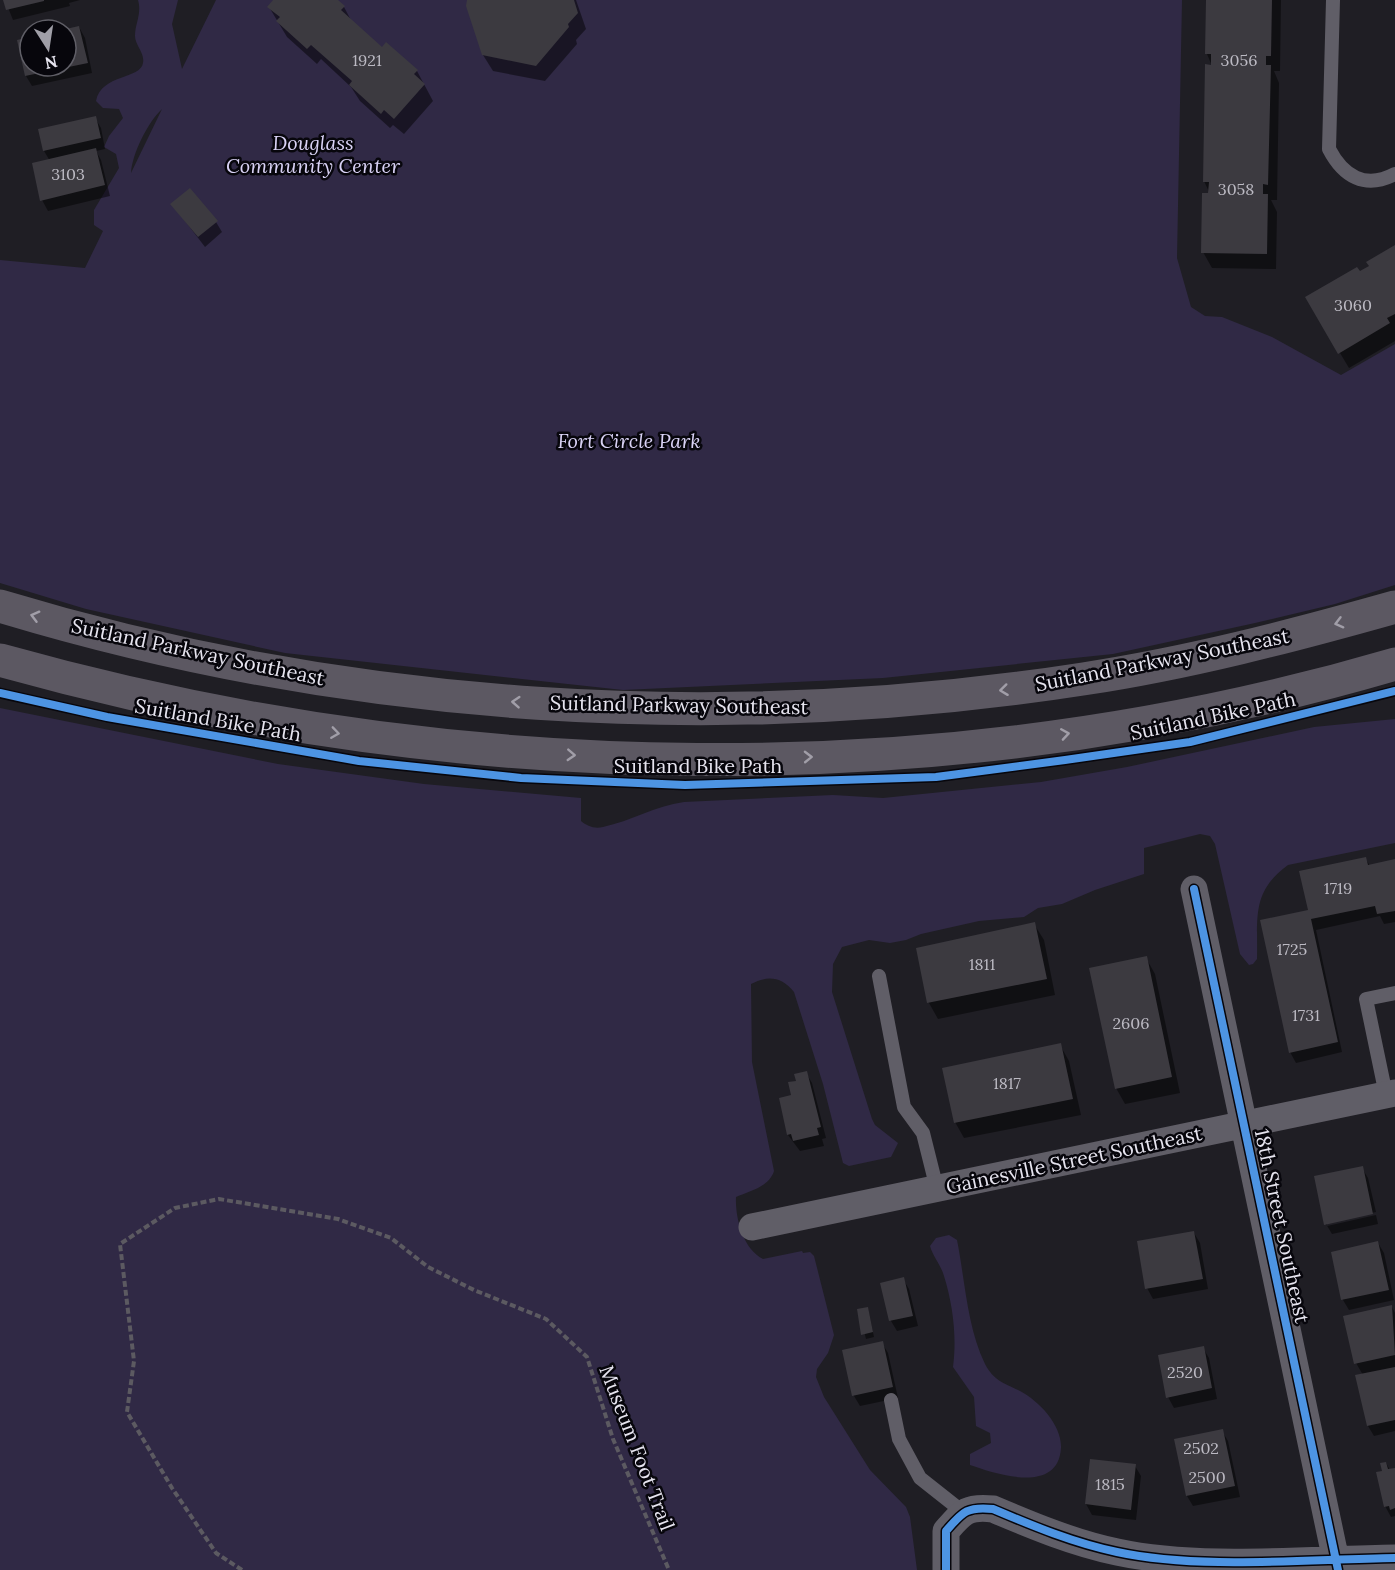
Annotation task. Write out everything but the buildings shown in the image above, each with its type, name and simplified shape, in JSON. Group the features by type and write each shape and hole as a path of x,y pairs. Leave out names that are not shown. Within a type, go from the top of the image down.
{"highway":[{"name":"Suitland Parkway Southeast","path":"0,606 185,653 266,670 404,692 547,704 742,710 950,697 1088,678 1223,652 1395,607"},
{"path":"0,660 72,680 260,721 385,740 511,752 708,759 907,752 1045,737 1233,704 1395,664"},
{"path":"0,671 72,680"}],"street":[{"name":"18th Street Southeast","path":"1194,889 1337,1564"},
{"name":"Gainesville Street Southeast","path":"752,1227 1390,1094"},
{"path":"946,1570 954,1522 982,1508 993,1509 1065,1537 1130,1554 1337,1564 1395,1558"}],"lane":[{"path":"1333,0 1329,149 1338,166 1353,177 1370,180 1385,179 1395,174"},
{"path":"879,976 904,1107 923,1132 937,1189"},
{"path":"1390,1094 1366,999 1395,993"},
{"path":"891,1400 899,1439 920,1478 954,1522"}],"green space":[{"name":"Fort Circle Park","path":"138,0 178,0 172,24 182,69 216,0 1182,0 1177,258 1191,307 1205,316 1222,317 1272,337 1341,375 1395,344 1395,585 1335,604 1113,654 883,678 623,690 285,653 86,609 0,583 0,260 85,268 103,231 94,225 94,210 119,168 116,154 104,147 109,136 123,118 119,109 103,108 96,101 99,92 105,86 141,68 143,56 135,36","holes":["162,109 131,173 134,157 142,139 151,122"]},
{"path":"0,708 278,764 424,784 581,798 581,821 597,828 684,802 833,795 883,798 1041,782 1127,767 1314,727 1395,719 1395,843 1288,865 1276,875 1262,896 1257,918 1257,959 1249,965 1240,954 1215,844 1210,836 1200,834 1144,848 1144,874 1095,890 1062,904 1038,908 1024,917 979,921 890,943 869,940 842,947 833,964 832,992 872,1119 875,1125 898,1143 891,1157 849,1166 843,1163 823,1084 794,992 785,983 774,979 763,979 751,984 752,1062 774,1171 763,1185 736,1197 739,1223 745,1241 763,1259 802,1251 803,1253 810,1252 814,1256 834,1335 828,1353 817,1369 816,1377 824,1397 870,1470 906,1507 910,1517 917,1570 0,1570"},
{"path":"949,1235 957,1240 970,1319 979,1350 988,1370 996,1378 1027,1395 1042,1407 1058,1431 1061,1448 1057,1463 1049,1472 1024,1478 995,1473 970,1465 970,1454 991,1443 990,1433 976,1426 974,1397 953,1367 954,1333 950,1298 943,1272 930,1246 936,1238"}],"cycle path":[{"name":"Suitland Bike Path","path":"0,693 107,717 359,761 521,778 685,785 936,777 1065,760 1190,742 1395,691"},
{"path":"1194,889 1338,1570"},
{"path":"946,1570 946,1531 965,1512 984,1508 993,1509 1085,1544 1149,1557 1219,1562 1395,1558"}],"park label":[{"name":"Douglass Community Center","path":"313,154"}]}
